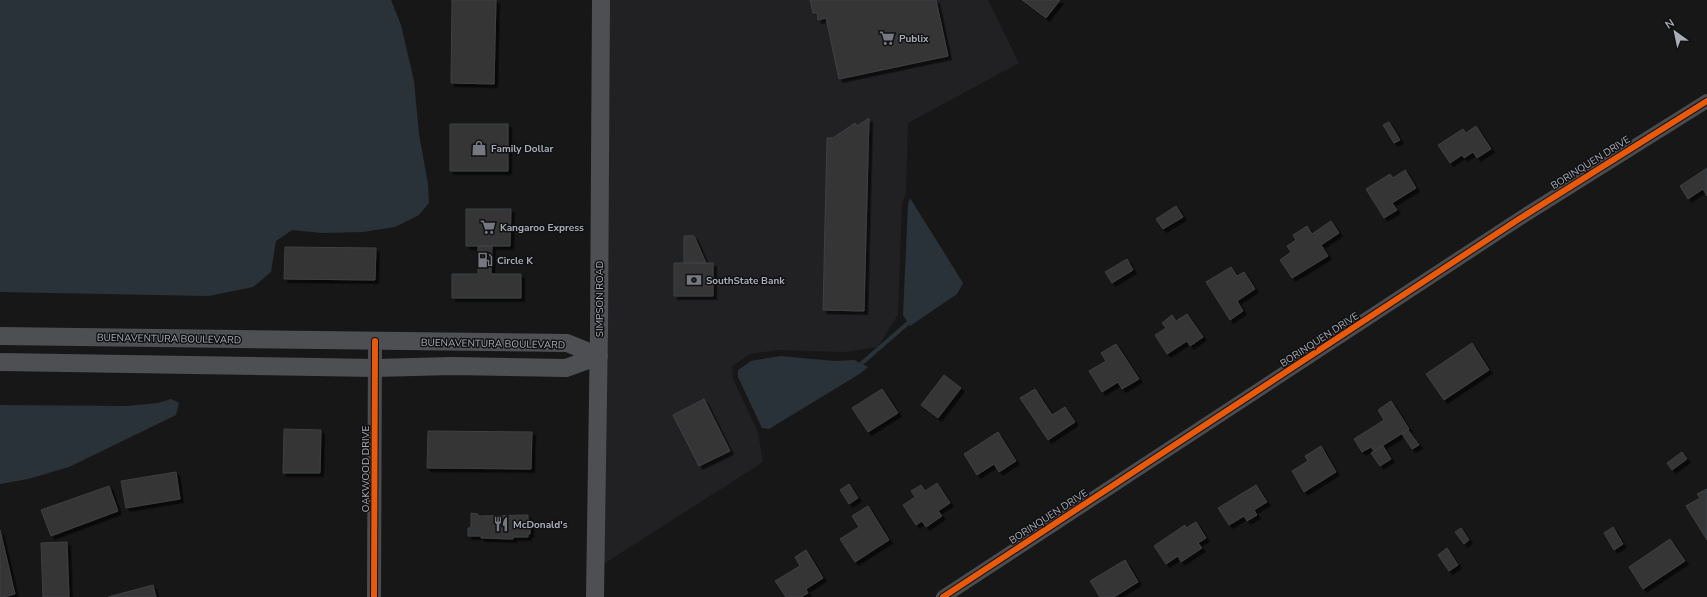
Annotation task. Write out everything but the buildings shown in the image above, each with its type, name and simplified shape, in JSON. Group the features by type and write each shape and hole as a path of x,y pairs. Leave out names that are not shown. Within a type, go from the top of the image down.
{"main road":[{"name":"SIMPSON ROAD","path":"594,597 599,356 601,0"},
{"name":"BUENAVENTURA BOULEVARD","path":"0,336 567,343 599,356"},
{"path":"0,362 374,368 452,366 566,368 599,356"}],"street":[{"name":"BORINQUEN DRIVE","path":"943,597 1519,219 1707,101"},
{"name":"OAKWOOD DRIVE","path":"374,341 374,597"}],"shaded area":[{"path":"0,0 391,0 401,25 414,81 419,134 428,184 429,203 419,215 395,227 363,232 322,233 292,230 276,241 271,272 253,287 209,296 0,292"},
{"path":"608,0 988,0 1019,63 908,123 906,193 902,203 898,315 878,347 845,352 779,350 750,354 734,365 732,367 733,379 758,432 763,462 602,565 606,361 608,360 606,356"},
{"path":"910,198 963,283 957,294 910,326 903,315 908,204"},
{"path":"780,356 835,361 854,360 868,367 861,373 769,429 762,428 738,377 738,370 751,361"},
{"path":"171,399 179,403 176,415 69,467 28,479 0,484 0,405 127,406 158,403"}],"waterway":[{"path":"862,363 908,323"}],"cycle path":[{"path":"943,597 1519,219 1707,101"},
{"path":"374,597 375,341"}],"place":[{"name":"Publix","path":"887,38"},
{"name":"Family Dollar","path":"479,148"},
{"name":"Kangaroo Express","path":"488,227"},
{"name":"Circle K","path":"485,260"},
{"name":"SouthState Bank","path":"694,280"},
{"name":"McDonald's","path":"501,524"}]}
